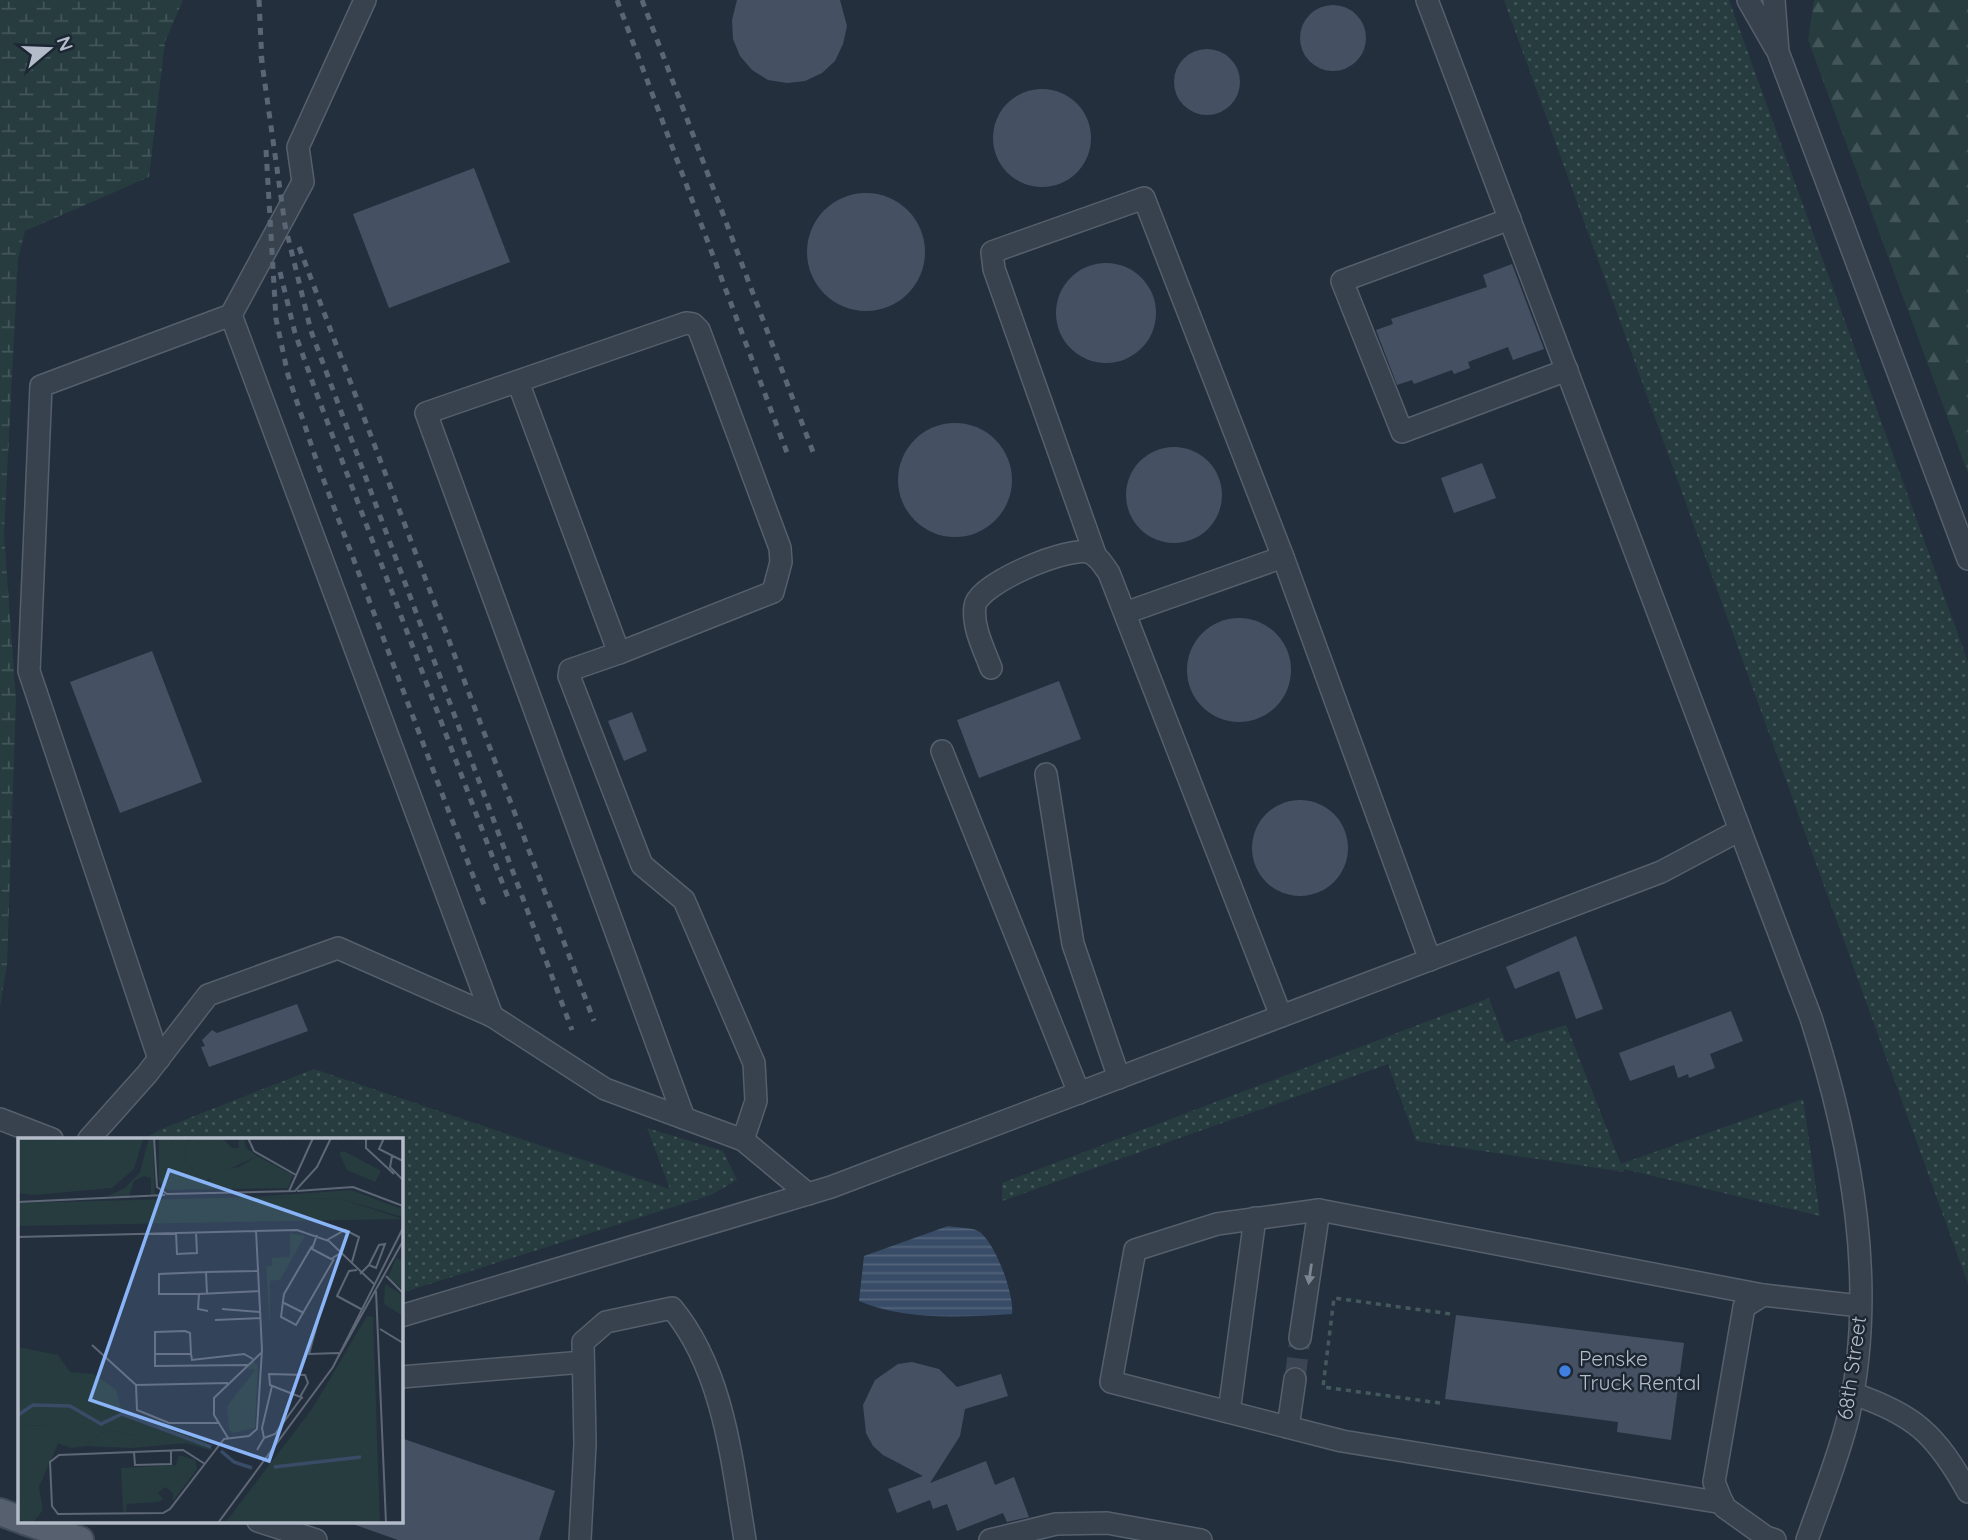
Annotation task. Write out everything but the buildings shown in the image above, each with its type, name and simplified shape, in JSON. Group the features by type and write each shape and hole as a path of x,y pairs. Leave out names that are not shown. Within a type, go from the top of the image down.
{"main road":[{"path":"0,1513 18,1519"},
{"path":"28,1522 80,1540"}],"street":[{"path":"159,1059 29,671 41,386 231,315 303,182 298,147 365,0"},
{"name":"68th Street","path":"1427,0 1811,1018 1832,1086 1846,1144 1858,1232 1860,1306 1848,1418 1807,1540"},
{"path":"1748,0 1778,52 1968,559"},
{"path":"1774,0 1778,52"},
{"path":"1096,557 994,269 992,252 1144,198 1283,557 1430,960"},
{"path":"1510,219 1342,281 1402,432 1567,370"},
{"path":"231,315 492,1016"},
{"path":"684,1118 426,413 686,323 699,330 781,555 773,592 570,670 569,676 642,865 684,900 754,1063 756,1101 743,1140"},
{"path":"518,382 618,653"},
{"path":"991,668 976,626 974,604 980,594 1000,580 1067,553 1091,553 1096,557 1109,573 1281,1016"},
{"path":"1125,613 1283,557"},
{"path":"942,751 1079,1093"},
{"path":"1046,774 1073,944 1119,1078"},
{"path":"402,1316 808,1194 1661,872 1740,830"},
{"path":"90,1138 159,1059 208,995 338,948 492,1016 605,1089 743,1140 808,1194"},
{"path":"0,1119 49,1138"},
{"path":"1300,1338 1318,1210"},
{"path":"1723,1503 1342,1441 1111,1382 1135,1250 1217,1224 1318,1210 1763,1296 1860,1306"},
{"path":"1229,1412 1255,1218"},
{"path":"1763,1296 1744,1307 1714,1482 1723,1503 1766,1537 1774,1540"},
{"path":"580,1540 585,1444 583,1342 606,1322 672,1308 691,1330 724,1420 745,1540"},
{"path":"402,1377 583,1362"},
{"path":"1288,1427 1295,1379"},
{"path":"1851,1393 1887,1405 1924,1428 1950,1459 1968,1492"},
{"path":"261,1522 316,1540"},
{"path":"990,1540 1056,1524 1107,1522 1201,1540"}],"path":[{"path":"1440,1403 1323,1387 1334,1298 1451,1314"}],"green space":[{"path":"0,0 183,0 165,42 149,177 25,231 18,259 4,534 16,700 7,964 0,1007"},
{"path":"1504,0 1729,0 1968,662 1968,1284"},
{"path":"1814,0 1968,0 1968,473 1808,40"},
{"path":"1489,998 1506,1043 1566,1025 1621,1164 1803,1099 1820,1216 1624,1169 1624,1172 1416,1141 1388,1064 1002,1201 1002,1183"},
{"path":"314,1069 670,1189 647,1128 723,1151 737,1180 711,1195 402,1293 402,1138 146,1138 159,1130"}],"water":[{"path":"948,1226 976,1230 990,1244 1007,1281 1012,1314 915,1315 859,1301 864,1256"}],"tunnel":[{"path":"1295,1379 1300,1338"}],"railway":[{"path":"259,0 262,63"},
{"path":"617,0 789,458"},
{"path":"642,0 813,452"},
{"path":"261,56 285,225 311,331 572,1030"},
{"path":"266,150 276,319 288,375 318,465 486,910"},
{"path":"299,247 594,1021"},
{"path":"280,272 295,333 316,392 510,903"}],"place":[{"name":"Penske Truck Rental","path":"1565,1371"}]}
